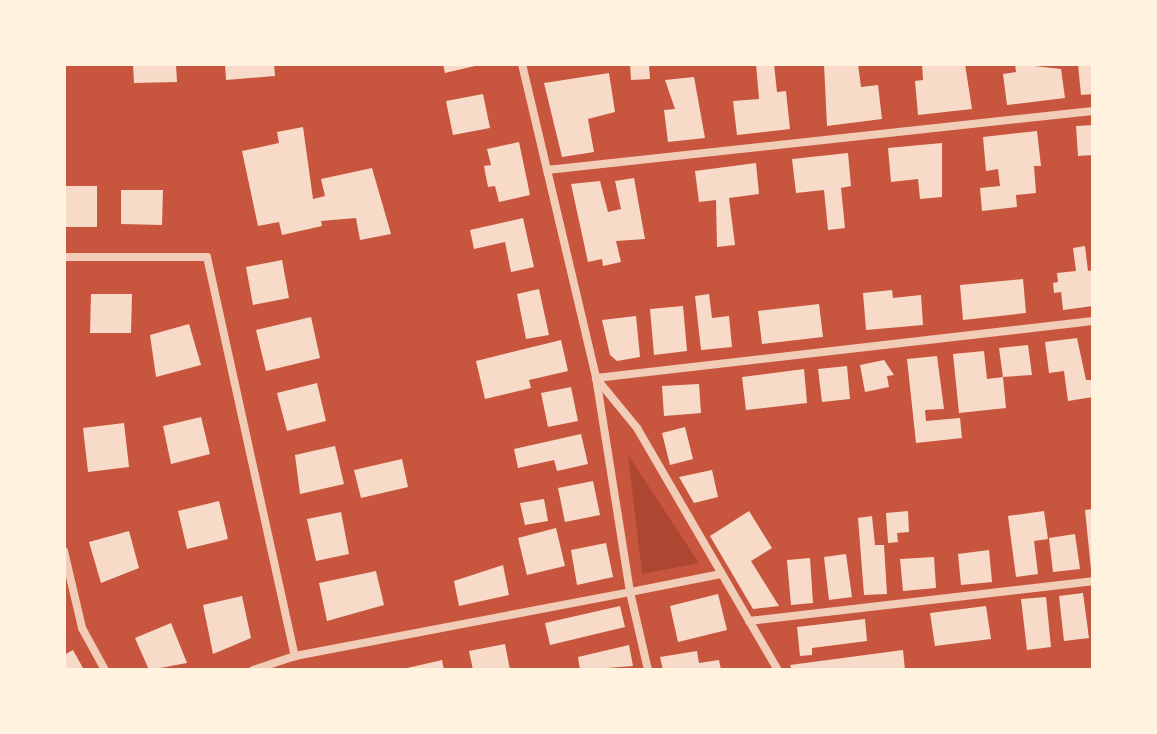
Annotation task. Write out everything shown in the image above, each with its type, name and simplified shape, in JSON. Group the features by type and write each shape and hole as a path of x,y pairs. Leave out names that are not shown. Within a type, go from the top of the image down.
{"street":[{"path":"522,64 596,378 630,592 648,670"},
{"path":"547,170 1093,111"},
{"path":"64,257 207,257 295,656"},
{"path":"596,378 1093,321"},
{"path":"596,378 637,428 778,670"},
{"path":"64,551 82,628 105,670"},
{"path":"253,670 295,656 721,574"},
{"path":"749,621 1093,581"}],"shaded area":[{"path":"628,455 699,563 642,574"}],"building":[{"path":"133,64 176,64 177,82 134,83"},
{"path":"225,64 274,64 275,76 226,80"},
{"path":"443,64 478,64 479,65 445,73"},
{"path":"630,64 649,64 650,79 631,80"},
{"path":"756,64 774,64 777,92 786,91 790,129 737,135 733,101 759,99"},
{"path":"824,64 858,64 861,87 878,85 882,119 827,126"},
{"path":"922,64 965,64 972,109 918,115 915,81 923,80"},
{"path":"1015,64 1061,69 1065,98 1007,105 1003,74 1016,72"},
{"path":"1078,64 1093,64 1093,94 1081,95"},
{"path":"609,73 615,112 588,119 594,152 562,157 544,83"},
{"path":"694,77 705,138 668,142 664,110 675,109 665,80"},
{"path":"483,94 490,128 453,135 446,101"},
{"path":"1093,125 1093,155 1078,156 1076,126"},
{"path":"303,127 313,199 325,196 321,179 372,168 391,234 360,240 356,218 321,221 322,226 282,235 279,222 258,226 242,151 279,143 277,132"},
{"path":"1037,131 1041,166 1034,166 1036,193 1016,195 1017,207 982,211 980,188 1000,186 998,169 986,171 983,137"},
{"path":"519,142 530,195 499,202 495,186 488,187 484,166 491,165 487,149"},
{"path":"942,143 942,197 920,199 918,179 891,182 888,148"},
{"path":"848,153 851,186 841,188 845,228 828,230 824,190 796,193 792,159"},
{"path":"756,163 759,194 729,198 735,245 717,247 716,200 699,202 695,171"},
{"path":"634,178 645,239 616,241 621,262 603,266 602,259 588,262 571,184 600,181 608,212 621,209 615,181"},
{"path":"64,186 97,186 97,227 64,227"},
{"path":"121,190 163,190 162,225 121,224"},
{"path":"523,218 534,267 511,272 505,242 474,249 470,230"},
{"path":"1085,246 1088,271 1093,270 1093,306 1063,310 1061,292 1054,293 1053,283 1058,282 1057,273 1076,271 1073,248"},
{"path":"282,260 289,298 253,305 246,267"},
{"path":"1023,279 1026,313 963,320 960,285"},
{"path":"539,289 549,335 526,339 517,294"},
{"path":"892,290 893,298 921,295 923,325 866,330 863,293"},
{"path":"91,294 132,294 131,333 90,333"},
{"path":"709,294 712,318 729,316 732,347 701,350 695,296"},
{"path":"819,304 823,337 762,344 758,311"},
{"path":"683,306 687,351 654,355 650,309"},
{"path":"636,316 640,357 617,361 610,355 602,320"},
{"path":"311,317 320,358 266,371 256,330"},
{"path":"189,324 201,365 156,377 150,335"},
{"path":"1077,338 1086,380 1093,380 1093,397 1068,401 1064,371 1049,373 1045,342"},
{"path":"561,340 568,371 529,380 531,388 485,399 476,361"},
{"path":"1028,345 1032,375 1003,377 999,348"},
{"path":"984,351 987,379 1003,377 1006,408 959,413 953,354"},
{"path":"937,356 944,409 925,410 926,421 960,418 962,438 916,443 907,359"},
{"path":"884,360 894,375 887,376 889,387 865,392 860,365"},
{"path":"847,366 850,399 822,402 818,369"},
{"path":"804,369 807,403 746,410 742,377"},
{"path":"317,383 326,421 287,431 277,393"},
{"path":"699,384 701,413 664,416 662,386"},
{"path":"571,387 578,421 548,427 541,393"},
{"path":"201,417 210,454 171,464 163,426"},
{"path":"124,423 129,467 88,472 83,428"},
{"path":"685,427 693,459 670,465 662,433"},
{"path":"581,434 588,464 557,471 554,460 518,468 514,449"},
{"path":"335,446 344,484 300,494 295,455"},
{"path":"402,459 408,487 361,498 354,470"},
{"path":"712,470 718,497 694,503 679,477"},
{"path":"593,481 600,515 565,522 558,488"},
{"path":"544,499 548,521 525,525 520,503"},
{"path":"219,501 228,539 187,549 178,511"},
{"path":"1093,509 1093,569 1091,569 1085,510"},
{"path":"749,511 772,548 751,561 779,606 753,609 710,536"},
{"path":"908,511 909,532 897,533 898,542 888,543 886,513"},
{"path":"1044,511 1048,539 1034,541 1038,574 1016,577 1008,516"},
{"path":"341,512 349,554 316,561 307,519"},
{"path":"872,516 875,545 884,545 887,594 864,595 858,518"},
{"path":"556,528 565,566 527,575 518,538"},
{"path":"129,531 139,568 101,583 89,542"},
{"path":"1075,534 1080,569 1053,572 1049,538"},
{"path":"606,543 613,577 577,585 571,550"},
{"path":"989,550 992,582 961,585 958,554"},
{"path":"846,554 852,597 829,600 824,557"},
{"path":"934,557 936,588 903,591 900,559"},
{"path":"810,558 813,603 791,605 787,560"},
{"path":"503,565 509,595 459,606 454,581"},
{"path":"376,571 384,605 327,621 319,583"},
{"path":"1083,593 1089,638 1064,641 1059,596"},
{"path":"718,594 727,630 678,642 670,606"},
{"path":"242,596 251,638 213,654 203,605"},
{"path":"1046,597 1051,647 1027,650 1021,599"},
{"path":"620,606 625,627 550,645 545,623"},
{"path":"986,606 991,639 935,646 930,613"},
{"path":"865,619 867,641 812,648 812,655 800,656 797,627"},
{"path":"171,623 187,663 149,670 135,638"},
{"path":"505,644 510,670 473,670 469,651"},
{"path":"629,645 633,666 580,670 578,657"},
{"path":"73,650 84,670 64,670 64,655"},
{"path":"903,650 905,670 792,670 790,665"},
{"path":"697,651 699,663 719,660 721,670 663,670 660,657"},
{"path":"442,660 444,670 403,670 403,669"}]}
